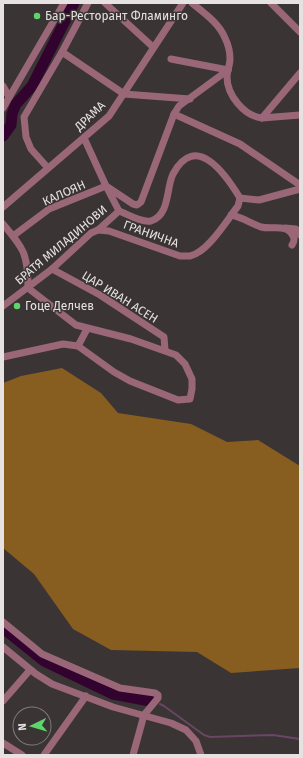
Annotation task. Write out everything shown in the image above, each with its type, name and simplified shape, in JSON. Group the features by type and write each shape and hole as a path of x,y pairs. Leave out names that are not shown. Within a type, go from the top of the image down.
{"street":[{"path":"48,168 31,149 26,137 24,117 62,52 88,3"},
{"path":"105,3 154,47"},
{"name":"ДРАМА","path":"3,207 109,116 183,3"},
{"path":"192,3 220,28 229,49 230,58 228,83 234,99 245,111 257,118 300,115"},
{"path":"271,3 300,32"},
{"path":"3,108 62,4"},
{"path":"62,52 124,94 190,99"},
{"path":"172,59 228,70"},
{"name":"БРАТЯ МИЛАДИНОВИ","path":"106,186 134,204 137,205 141,202 174,114 179,106 228,70"},
{"path":"262,118 300,72"},
{"path":"3,86 9,97"},
{"path":"174,114 240,144 300,185"},
{"path":"84,138 106,186"},
{"path":"119,211 141,220 150,221 159,216 165,206 170,183 181,162 189,157 198,155 208,159 214,164 240,198 259,200 300,189"},
{"name":"БРАТЯ МИЛАДИНОВИ","path":"3,306 52,269 91,233 98,230 119,211 106,186"},
{"name":"КАЛОЯН","path":"13,236 49,209 106,186"},
{"name":"ГРАНИЧНА","path":"98,230 110,231 180,256 190,256 209,243 238,206 240,198"},
{"path":"231,215 260,226 296,230 300,235"},
{"path":"3,224 24,252 27,261 28,288 76,325 131,338 176,355 185,364 192,380 192,389 190,399 178,400 130,381 114,372 78,346 63,344 3,357"},
{"path":"284,228 294,237 294,242 292,245"},
{"name":"ЦАР ИВАН АСЕН","path":"52,269 100,295 164,337 165,350"},
{"path":"78,346 87,328"},
{"path":"3,622 42,654 120,688 155,693 158,695 158,698 144,715 133,755"},
{"path":"3,647 30,670 52,684 113,707 171,723 186,730 196,742 201,755"},
{"path":"3,701 30,670"},
{"path":"44,755 86,696"},
{"path":"3,743 22,755"}],"shaded area":[{"path":"62,368 101,393 118,413 191,424 227,442 258,440 300,466 300,668 231,673 197,652 111,650 73,629 34,574 3,548 3,383 21,376"}],"waterway":[{"path":"3,136 11,125 12,114 16,104 32,86 74,3"},
{"path":"3,628 44,661 113,694 150,701"},
{"path":"160,704 204,735 210,737 273,735 300,739"}],"place":[{"name":"Бар-Ресторант Фламинго","path":"37,16"},
{"name":"Гоце Делчев","path":"17,306"}]}
